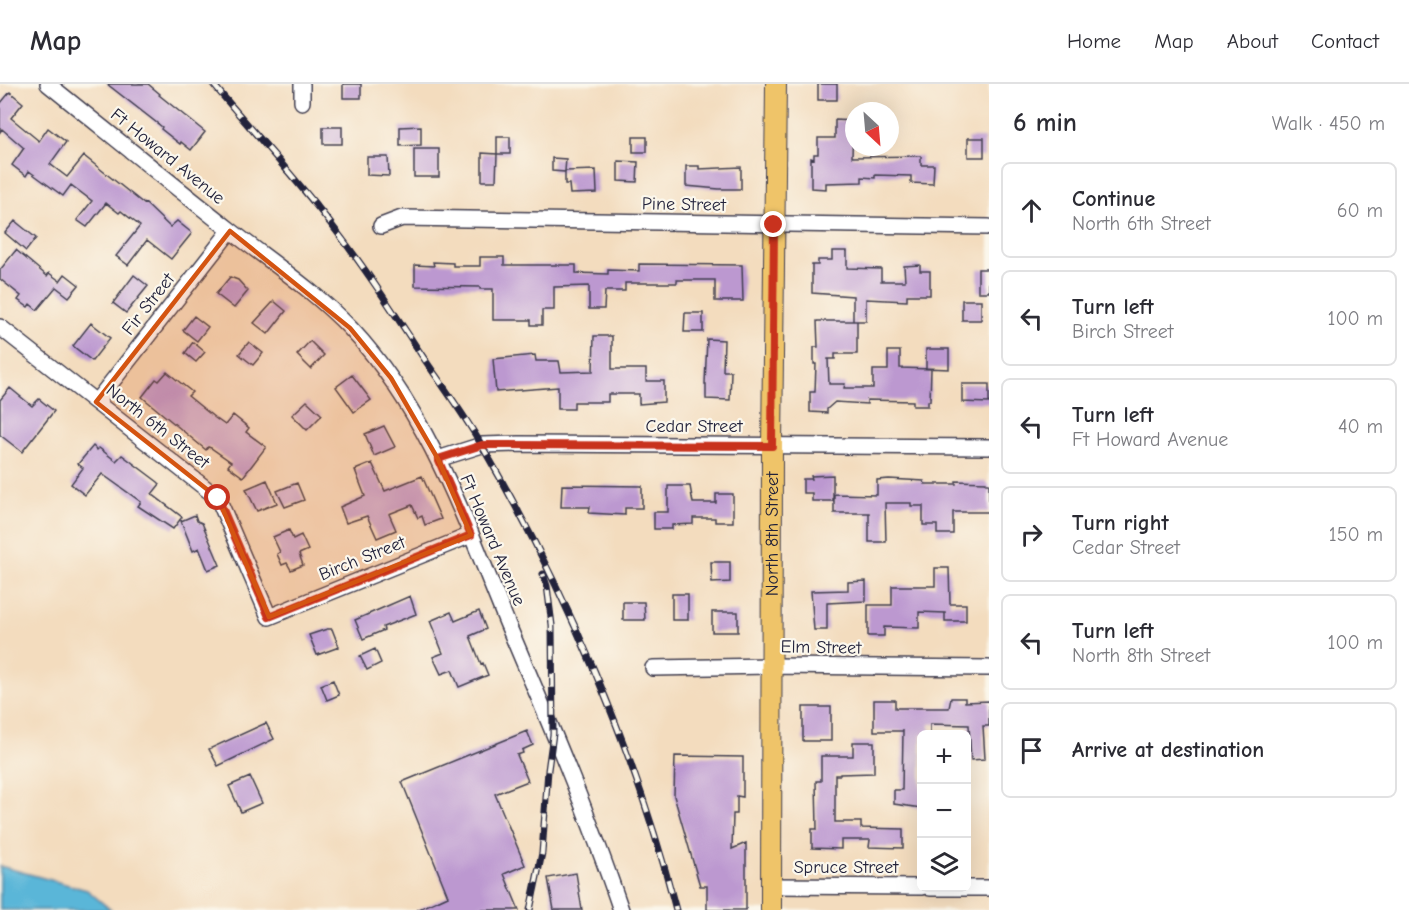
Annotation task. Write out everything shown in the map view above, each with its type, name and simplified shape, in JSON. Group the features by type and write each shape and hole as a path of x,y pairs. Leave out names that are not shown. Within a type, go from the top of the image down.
{"main road":[{"name":"North 8th Street","path":"771,910 772,446 776,84"}],"street":[{"name":"Ft Howard Avenue","path":"48,84 230,231 296,280 350,328 391,378 438,459 471,535 588,818 621,910"},
{"path":"302,84 302,102"},
{"name":"Pine Street","path":"381,226 402,218 989,227"},
{"name":"Fir Street","path":"96,402 230,231"},
{"name":"North 6th Street","path":"0,327 218,498 269,617"},
{"name":"Cedar Street","path":"438,459 482,445 989,447"},
{"name":"Birch Street","path":"269,617 471,535"},
{"name":"Elm Street","path":"653,668 772,666 989,668"},
{"name":"Spruce Street","path":"771,886 917,887"},
{"path":"971,888 989,888"}],"highlighted area":[{"path":"230,231 350,328 391,378 438,459 471,535 269,617 218,498 96,402"}],"water":[{"path":"0,866 87,890 111,910 0,910"}],"building":[{"path":"107,84 148,84 205,132 191,150 181,142 180,144"},
{"path":"343,84 361,84 361,98 343,98"},
{"path":"818,84 837,84 837,100 818,100"},
{"path":"10,92 23,103 11,118 39,141 48,128 66,142 50,164 67,177 84,156 145,203 170,227 177,221 192,233 171,259 147,240 128,265 116,256 140,226 106,203 87,227 77,220 92,201 71,185 63,196 29,171 26,176 12,165 24,148 2,129 0,132 0,104"},
{"path":"835,120 845,121 845,156 921,156 921,165 934,165 933,184 911,183 911,176 875,175 875,178 862,177 862,182 826,183 826,189 811,188 811,158 814,159 814,154 818,154 818,138 835,138"},
{"path":"421,126 421,145 400,146 400,127"},
{"path":"323,127 342,127 342,144 323,144"},
{"path":"497,137 510,137 510,154 497,154"},
{"path":"633,137 647,137 647,152 633,152"},
{"path":"968,138 984,138 984,157 968,157"},
{"path":"414,149 439,149 439,177 414,177"},
{"path":"482,153 497,154 496,181 482,181"},
{"path":"367,157 388,157 389,176 367,175"},
{"path":"552,158 566,159 565,171 596,170 597,193 570,194 569,184 565,184 565,172 552,171"},
{"path":"618,161 638,162 637,182 618,181"},
{"path":"686,166 699,166 699,169 741,167 741,189 686,186"},
{"path":"15,221 36,238 26,251 5,233"},
{"path":"16,250 47,276 49,273 60,281 65,274 79,285 69,297 56,287 37,310 30,304 28,307 18,300 21,296 0,279 0,270"},
{"path":"832,251 847,251 847,268 881,269 881,281 905,281 904,266 920,265 920,271 930,271 930,295 907,295 907,301 866,299 866,321 853,321 853,296 812,293 812,265 818,265 818,260 832,260"},
{"path":"480,257 504,257 504,265 576,265 576,273 608,274 608,270 639,271 639,264 742,265 743,301 715,301 715,280 677,280 677,283 625,283 625,291 605,291 604,309 589,309 589,286 554,287 554,310 542,310 542,325 531,325 531,320 493,320 493,289 415,286 415,265 434,266 433,262 453,263 453,266 480,266"},
{"path":"978,269 989,269 989,292 978,292"},
{"path":"134,275 148,286 126,313 113,303"},
{"path":"230,277 238,280 248,291 234,308 216,294"},
{"path":"962,300 981,300 981,320 962,320"},
{"path":"274,301 286,311 268,334 254,323"},
{"path":"685,313 703,313 703,332 684,332"},
{"path":"194,316 208,327 197,341 183,330"},
{"path":"817,321 857,321 857,354 835,354 835,359 828,359 829,384 845,384 844,388 873,388 873,370 888,370 888,351 900,351 900,368 931,369 928,406 913,406 913,401 867,400 867,404 835,402 827,409 827,413 810,412 810,392 815,392 814,347 818,347"},
{"path":"91,323 110,338 92,361 73,346"},
{"path":"594,336 612,336 612,369 646,369 646,381 664,381 664,402 639,404 639,394 608,394 608,402 574,402 574,409 558,409 558,387 496,392 493,359 535,355 536,361 559,361 561,372 593,371"},
{"path":"707,339 724,340 723,371 731,371 730,400 706,399"},
{"path":"310,341 324,355 311,369 297,355"},
{"path":"193,342 205,352 196,362 185,353"},
{"path":"249,342 263,353 253,365 239,354"},
{"path":"926,349 949,349 949,369 926,368"},
{"path":"167,372 192,392 188,396 215,418 225,425 233,415 249,428 246,432 266,447 243,477 228,466 231,462 211,448 208,447 206,450 142,397 156,379 159,381"},
{"path":"352,375 371,400 354,412 336,387"},
{"path":"962,384 989,384 989,403 962,402"},
{"path":"10,388 32,406 39,399 54,411 22,452 0,435 0,400"},
{"path":"307,401 322,415 307,430 292,415"},
{"path":"384,426 395,447 374,456 365,434"},
{"path":"93,446 116,461 122,455 160,484 152,494 182,517 173,529 138,506 141,502 102,474 85,495 71,484 83,468 78,464"},
{"path":"372,463 385,491 422,476 441,519 425,525 422,516 418,518 412,505 389,514 396,530 377,538 367,516 346,523 340,507 365,496 355,470"},
{"path":"833,475 833,501 812,501 812,493 803,493 803,479 812,479 811,476"},
{"path":"267,480 277,503 257,511 246,489"},
{"path":"877,480 924,481 925,484 956,484 956,481 986,482 989,484 989,512 953,512 953,534 937,534 937,525 923,525 923,506 911,506 911,503 885,503 886,542 869,542 869,513 834,513 834,494 877,495"},
{"path":"297,483 304,500 285,507 277,491"},
{"path":"562,485 642,486 642,508 625,508 625,515 589,513 590,507 561,507"},
{"path":"668,486 690,486 693,503 716,503 716,494 733,494 733,522 715,522 715,518 693,518 693,524 672,525 672,529 654,529 654,512 668,512"},
{"path":"195,515 197,521 202,523 220,565 208,570 199,548 193,551 181,521"},
{"path":"289,530 293,539 301,535 308,550 299,554 303,565 291,570 287,563 282,565 277,554 280,552 273,537"},
{"path":"711,562 730,562 730,582 712,583"},
{"path":"935,568 949,568 950,604 966,604 966,621 945,621 945,613 919,612 919,628 884,627 884,636 868,636 868,605 892,605 892,586 935,586"},
{"path":"866,581 866,601 827,603 827,630 814,630 811,591 848,590 848,582"},
{"path":"672,594 688,594 688,620 672,620"},
{"path":"410,596 416,614 383,627 384,630 363,639 355,620"},
{"path":"623,602 644,602 645,620 623,620"},
{"path":"479,611 486,629 470,636 488,675 459,687 452,670 441,674 433,657 443,653 430,621 451,612 455,621"},
{"path":"712,612 738,612 738,632 712,632"},
{"path":"332,629 339,647 317,655 309,635"},
{"path":"375,649 381,663 367,670 360,656"},
{"path":"333,680 339,695 327,700 321,685"},
{"path":"951,698 965,698 965,702 989,701 989,726 983,726 985,759 971,760 969,725 930,724 930,730 917,730 917,807 894,804 894,790 902,790 903,731 874,731 874,700 895,700 895,708 949,708"},
{"path":"803,707 831,707 831,741 803,741"},
{"path":"266,723 274,739 218,766 209,749"},
{"path":"527,731 533,745 517,755 528,781 495,794 525,865 504,874 519,910 417,910 448,896 402,782"},
{"path":"853,742 874,742 874,773 835,775 835,822 861,822 861,828 903,829 903,848 869,847 870,840 841,840 841,849 812,848 812,829 817,829 816,781 821,781 821,756 853,756"},
{"path":"675,756 743,757 743,797 737,796 737,814 733,814 732,849 746,843 746,910 707,910 707,886 700,886 674,796"},
{"path":"250,777 262,803 241,812 229,786"},
{"path":"576,873 582,910 554,910 548,878"}],"railway":[{"path":"213,84 305,191 345,243 379,290 482,446 542,556 595,672 640,790 676,910"},
{"path":"530,910 542,853 553,734 552,625 547,586 543,574"}],"route":[{"path":"218,498 269,617 471,535 438,459 482,445 772,446 774,225"}]}
